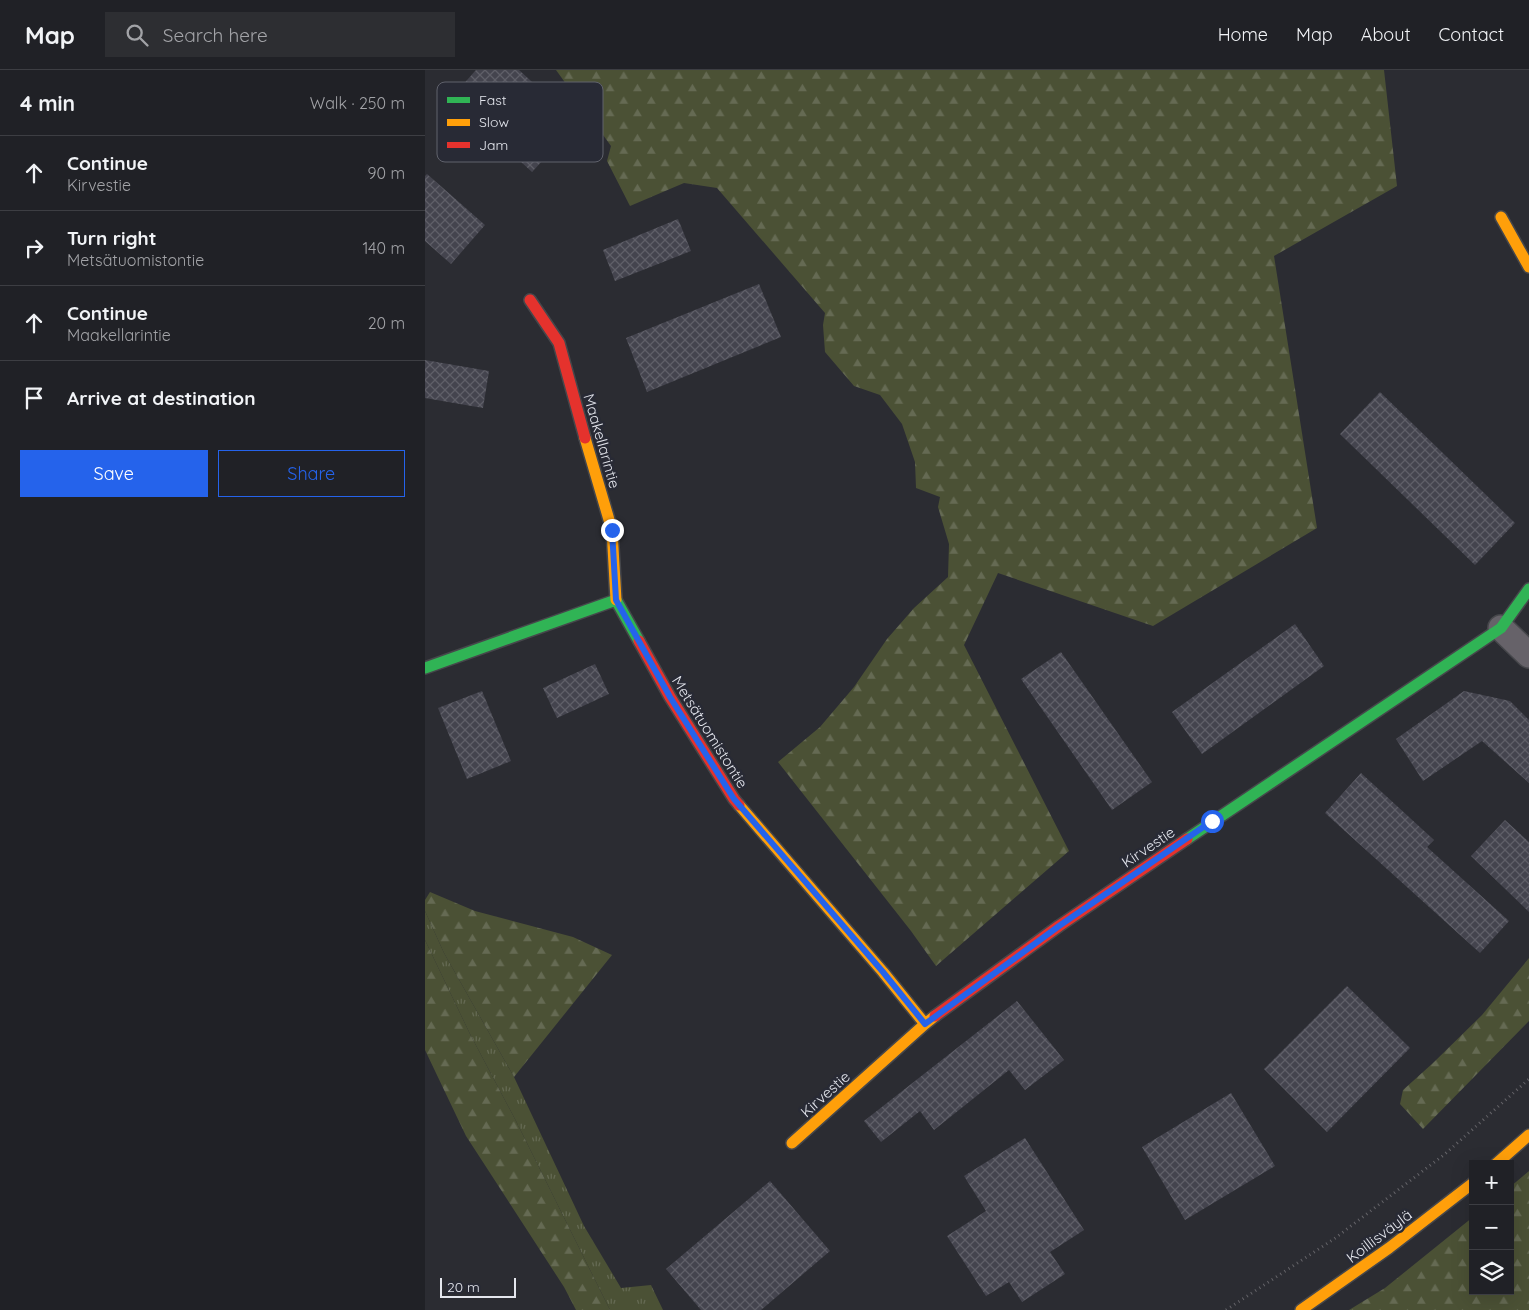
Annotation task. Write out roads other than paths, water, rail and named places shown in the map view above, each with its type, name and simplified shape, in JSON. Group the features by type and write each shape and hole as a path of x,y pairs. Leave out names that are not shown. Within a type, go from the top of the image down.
{"street":[{"path":"1501,217 1529,267"},
{"name":"Maakellarintie","path":"530,300 559,343 612,530 616,600"},
{"name":"Kirvestie","path":"792,1143 925,1024 1059,926 1501,628 1529,590"},
{"path":"425,668 616,600"},
{"name":"Metsätuomistontie","path":"616,600 670,697 734,799 883,972 925,1024"},
{"path":"1501,628 1529,655"},
{"path":"1501,1160 1529,1135"},
{"name":"Koillisväylä","path":"1301,1310 1358,1271 1469,1186"}]}
